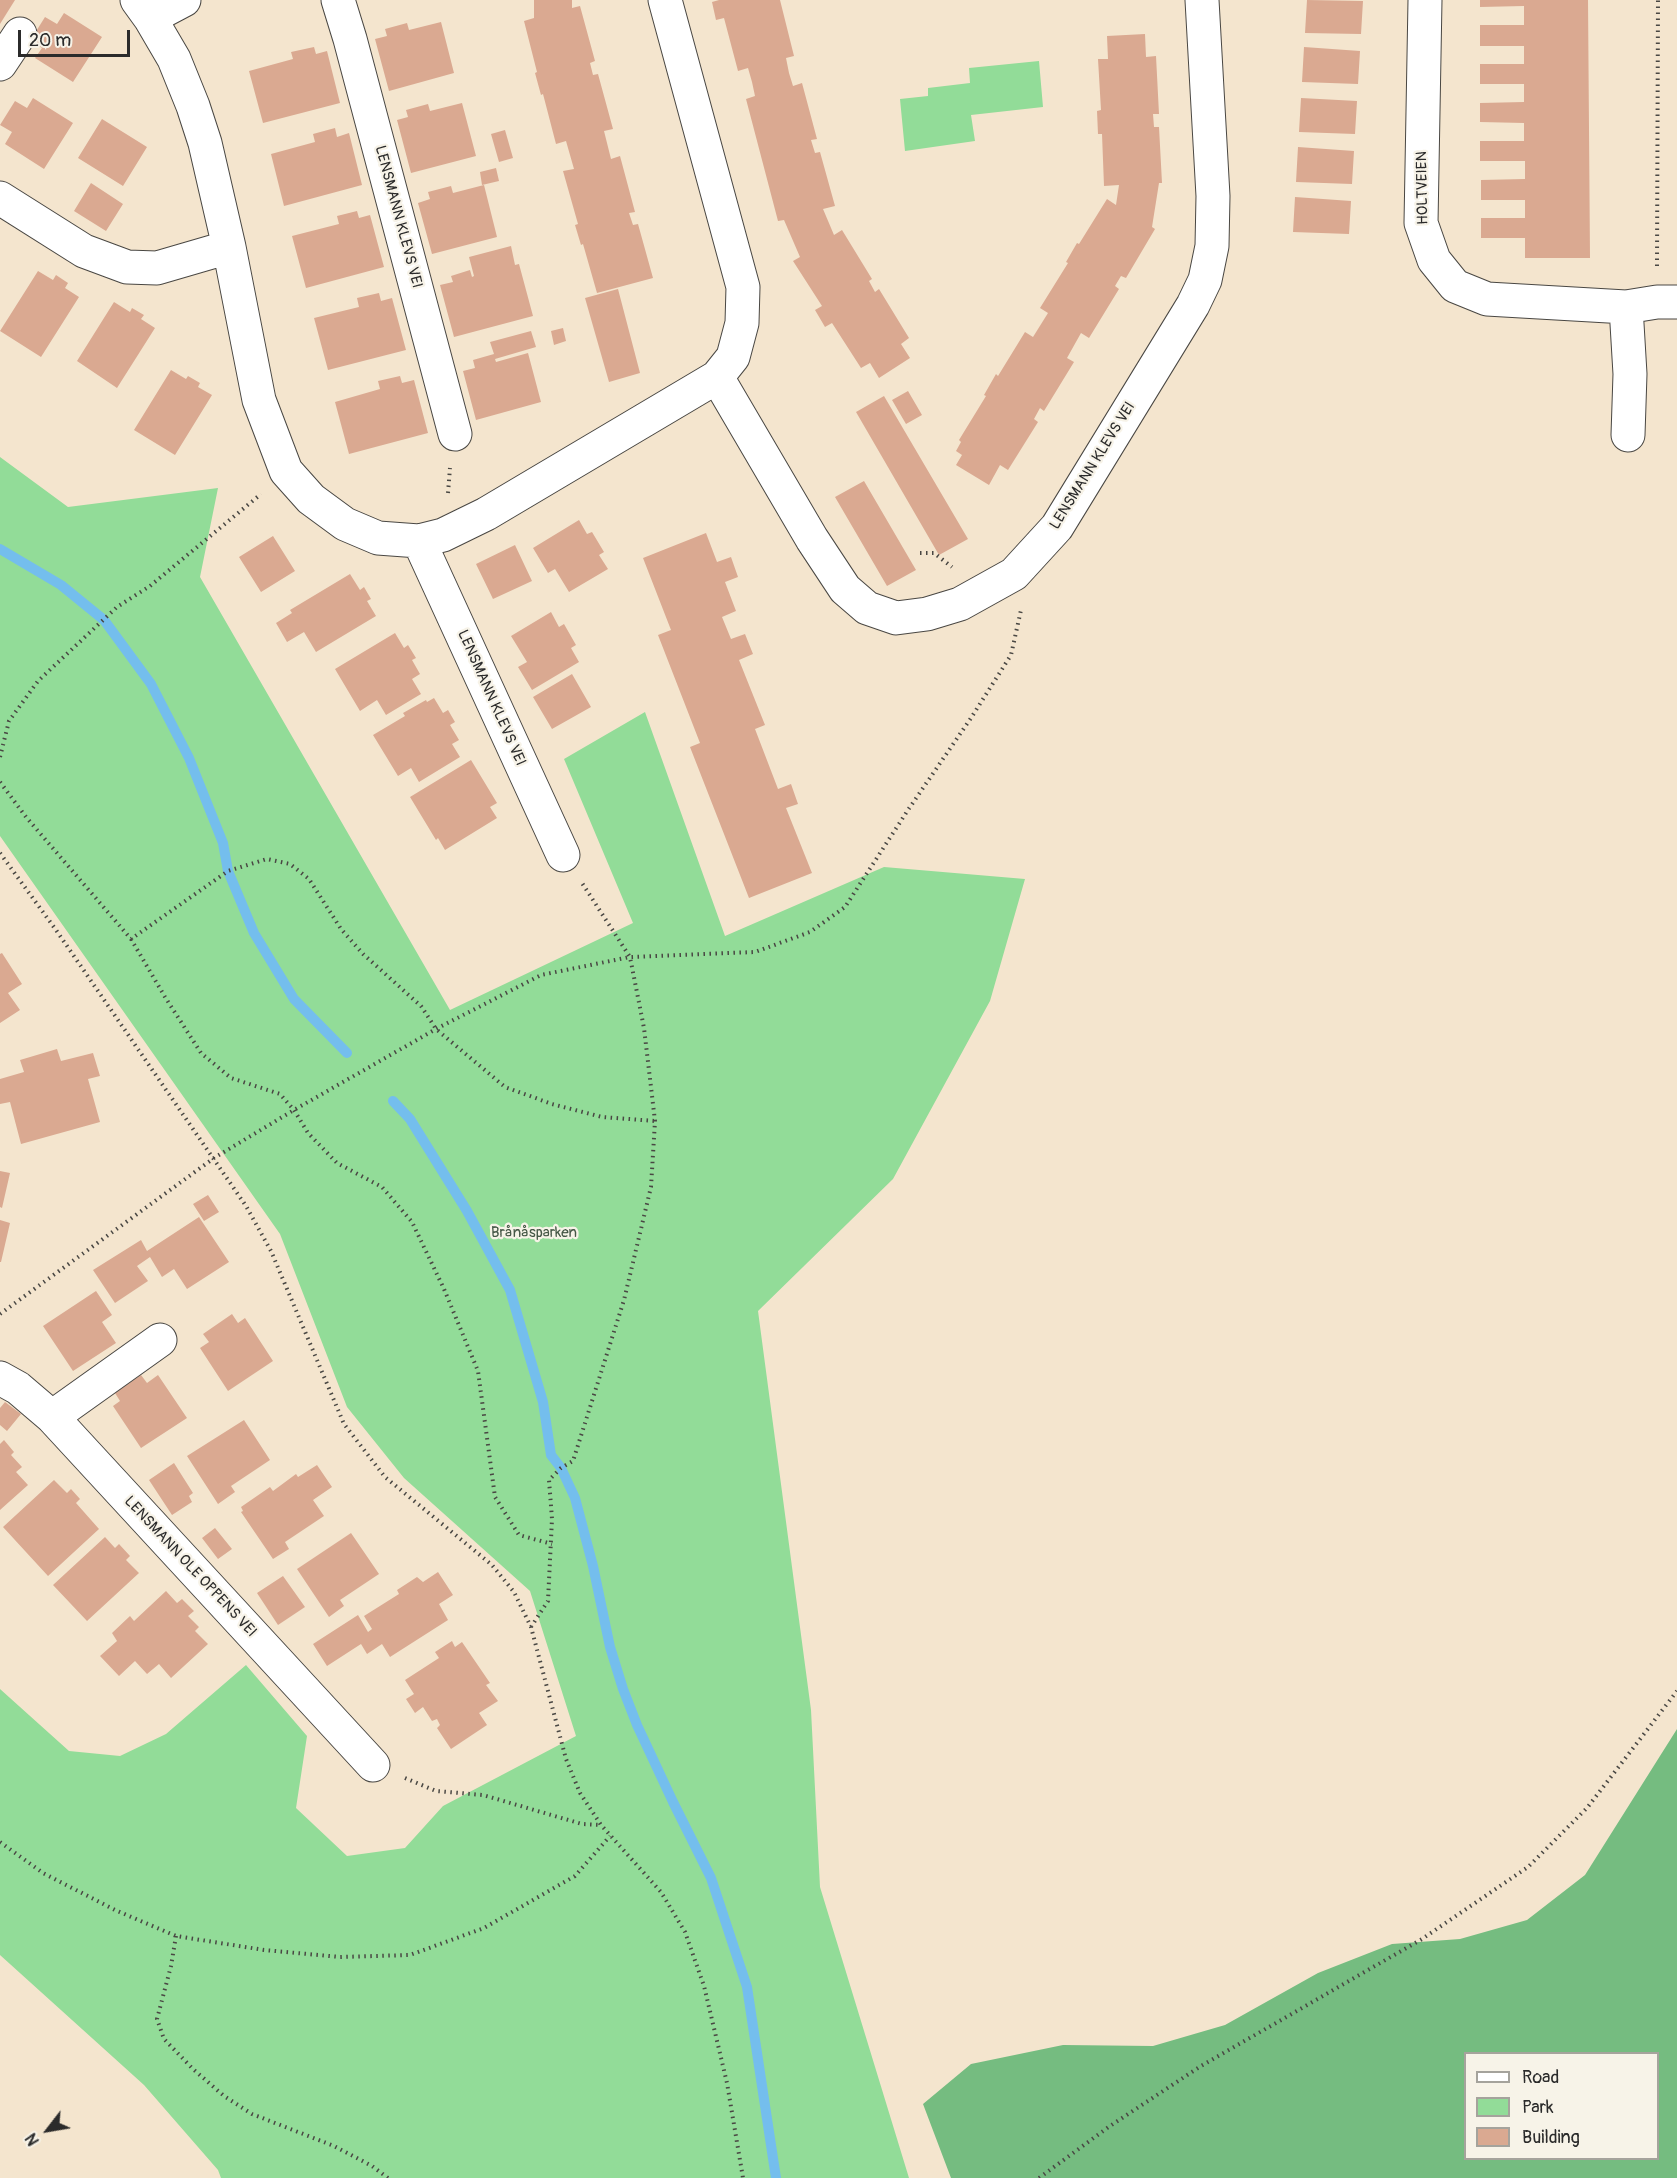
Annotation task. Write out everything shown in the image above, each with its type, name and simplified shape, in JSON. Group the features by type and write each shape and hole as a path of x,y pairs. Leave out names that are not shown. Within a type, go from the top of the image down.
{"street":[{"path":"184,0 143,9 174,60 205,143 229,247 259,400 286,471 311,499 345,524 378,538 419,541 443,534 486,514 717,376 733,357 742,323 743,287 665,0"},
{"name":"LENSMANN KLEVS VEI","path":"338,0 455,434"},
{"name":"LENSMANN KLEVS VEI","path":"717,376 812,539 845,589 867,608 896,618 927,614 960,604 1014,574 1057,527 1192,305 1205,279 1212,246 1213,196 1202,0"},
{"name":"HOLTVEIEN","path":"1425,0 1421,223 1434,260 1455,286 1487,299 1653,303"},
{"path":"0,64 20,34"},
{"path":"0,198 84,251 127,267 157,268 229,247"},
{"path":"1628,435 1630,374 1653,303"},
{"name":"LENSMANN KLEVS VEI","path":"419,541 563,855"},
{"path":"52,1417 160,1340"},
{"name":"LENSMANN OLE OPPENS VEI","path":"0,1378 18,1388 52,1417 373,1766"}],"path":[{"path":"1653,303 1658,0"},
{"path":"455,434 448,480 448,508 456,528"},
{"path":"0,757 9,722 38,681 117,607 150,586 286,471"},
{"path":"0,1314 214,1158 436,1029 541,975 630,957 755,952 810,932 845,907 1011,655 1023,603 1014,574"},
{"path":"0,782 26,817 131,939 201,1053 231,1078 280,1094 294,1110 308,1133 337,1163 382,1187 412,1222 444,1289 478,1371 495,1497 519,1535 552,1544"},
{"path":"0,853 57,930 246,1206 271,1251 344,1424 385,1477 492,1565 514,1592 531,1628 566,1759 580,1793 601,1826 661,1893 685,1932 704,1986 727,2083 743,2178"},
{"path":"531,1628 548,1601 552,1544 549,1480 561,1468 573,1461 624,1300 651,1188 655,1121 644,1028 630,957 563,855"},
{"path":"131,939 228,872 267,859 290,864 309,879 341,929 363,954 421,1006 436,1029 505,1087 552,1104 602,1117 655,1121"},
{"path":"1039,2178 1110,2126 1201,2066 1422,1939 1528,1867 1587,1808 1677,1691"},
{"path":"373,1766 436,1791 483,1796 582,1824 601,1826"},
{"path":"0,1842 43,1873 115,1910 176,1936 264,1950 340,1957 410,1955 484,1928 575,1875 610,1836"},
{"path":"176,1936 171,1966 157,2019 164,2039 224,2096 252,2114 334,2146 372,2166 388,2178"}],"green space":[{"path":"1039,61 1043,107 971,115 975,141 905,151 900,99 928,96 928,88 970,83 969,68"},
{"name":"Brånåsparken","path":"0,457 68,507 218,488 200,577 450,1010 633,923 564,759 645,712 725,936 884,867 1025,879 990,1001 893,1179 758,1311 811,1710 820,1887 909,2178 221,2178 218,2170 144,2085 0,1955 0,1689 69,1751 120,1756 166,1734 246,1665 307,1736 296,1808 347,1856 405,1848 443,1806 576,1736 530,1591 404,1478 347,1407 280,1234 0,836"},
{"path":"1677,1729 1677,2178 951,2178 923,2104 971,2064 1063,2045 1153,2046 1225,2025 1318,1973 1392,1944 1460,1939 1527,1920 1585,1875"}],"building":[{"path":"0,0 15,0 0,24"},
{"path":"534,0 572,0 572,8 580,6 595,61 590,63 593,75 598,74 613,129 604,131 611,159 620,156 635,212 629,213 633,225 638,224 653,278 597,293 575,225 578,224 563,171 574,169 566,141 556,144 535,73 537,72 524,21 534,18"},
{"path":"780,0 794,56 786,58 789,73 793,86 802,83 817,139 811,140 815,153 820,152 835,206 823,209 834,235 842,230 872,279 869,281 875,292 879,289 909,338 901,344 910,358 879,378 870,363 861,368 832,323 825,327 815,310 822,306 793,261 800,257 784,220 778,221 746,99 755,96 752,82 748,68 738,71 724,18 716,20 712,2"},
{"path":"1307,0 1363,1 1361,34 1305,33"},
{"path":"1480,0 1588,0 1590,258 1525,258 1525,238 1481,238 1481,218 1525,218 1525,200 1481,200 1481,180 1525,179 1525,161 1480,161 1480,141 1524,141 1524,123 1480,122 1480,103 1524,102 1524,84 1480,84 1480,64 1524,64 1524,46 1480,46 1480,25 1524,25 1524,6 1480,7"},
{"path":"64,13 102,37 73,82 35,58 42,48 30,41 45,17 57,24"},
{"path":"441,22 454,73 389,91 375,39 387,36 385,29 407,23 409,30"},
{"path":"1145,34 1146,57 1156,56 1159,114 1153,114 1154,127 1159,127 1162,183 1159,183 1152,227 1155,229 1126,278 1121,276 1115,286 1119,289 1089,338 1081,333 1067,358 1074,362 1044,411 1040,408 1034,419 1038,422 1008,470 1000,465 989,485 956,465 962,455 956,451 961,442 959,440 986,396 984,395 996,374 998,376 1025,332 1033,337 1048,313 1040,308 1068,263 1066,262 1077,243 1079,244 1107,199 1116,205 1119,185 1104,186 1102,134 1098,134 1097,111 1101,110 1098,59 1108,59 1107,36"},
{"path":"314,47 316,54 327,51 340,103 263,123 249,71 293,59 291,52"},
{"path":"1304,47 1360,51 1358,84 1302,82"},
{"path":"33,98 73,123 44,169 5,144 12,132 0,125 15,101 27,108"},
{"path":"1301,98 1357,101 1355,134 1299,132"},
{"path":"462,103 476,156 411,173 397,120 408,117 406,110 428,104 430,111"},
{"path":"102,119 147,147 123,186 78,158"},
{"path":"335,128 337,137 349,133 362,185 284,206 271,154 315,142 313,134"},
{"path":"505,130 513,158 499,162 491,134"},
{"path":"1298,147 1354,151 1352,184 1296,182"},
{"path":"496,168 499,181 482,185 480,172"},
{"path":"91,183 123,204 106,231 74,211"},
{"path":"484,185 497,237 432,254 418,203 430,199 428,192 451,186 453,193"},
{"path":"1295,197 1351,201 1349,234 1293,232"},
{"path":"357,211 359,218 370,215 384,267 306,288 292,236 339,224 337,216"},
{"path":"511,246 515,265 519,264 533,316 454,337 440,285 453,282 451,276 470,270 472,277 474,276 469,257"},
{"path":"38,271 53,280 56,275 68,283 65,288 79,297 41,357 0,331"},
{"path":"618,289 640,373 609,382 585,298"},
{"path":"379,293 381,301 392,298 406,350 328,370 314,318 359,307 357,298"},
{"path":"114,302 130,312 132,308 144,315 141,319 155,328 117,388 77,361"},
{"path":"563,328 566,341 554,345 551,331"},
{"path":"531,331 536,347 495,359 496,362 528,353 541,402 476,420 463,371 475,368 473,360 494,354 490,342"},
{"path":"171,370 186,379 188,376 200,383 198,387 212,395 175,455 134,430"},
{"path":"400,376 402,383 414,380 428,433 349,454 335,402 380,389 378,381"},
{"path":"908,391 922,415 906,424 892,400"},
{"path":"884,396 968,539 939,555 856,412"},
{"path":"864,481 916,570 887,586 835,497"},
{"path":"579,520 587,534 592,532 604,552 599,555 608,569 569,592 555,569 548,573 533,548"},
{"path":"706,533 717,562 731,557 738,577 725,582 736,611 722,617 731,639 745,634 753,654 739,660 765,725 755,729 778,789 791,784 798,804 786,808 812,873 749,898 690,747 700,743 658,635 671,630 643,558"},
{"path":"273,536 295,571 261,592 239,557"},
{"path":"515,545 532,581 493,599 476,564"},
{"path":"350,574 360,590 364,587 371,599 367,601 376,616 316,652 304,632 287,642 276,623 292,613 290,610"},
{"path":"551,612 559,627 564,624 576,645 571,648 579,662 532,690 518,667 527,662 511,636"},
{"path":"395,633 404,648 408,645 416,658 412,660 420,674 412,679 421,694 386,715 377,700 360,711 335,669"},
{"path":"572,674 591,707 552,729 533,697"},
{"path":"434,698 443,713 448,710 455,722 450,725 459,740 452,744 460,757 419,782 411,768 398,776 373,735 405,716 403,713"},
{"path":"471,760 497,803 490,807 497,818 445,850 438,838 436,840 410,797"},
{"path":"2,953 22,984 8,993 20,1010 0,1023 0,954"},
{"path":"57,1049 61,1061 93,1053 100,1076 88,1079 100,1122 21,1144 10,1102 0,1104 0,1079 24,1072 20,1060"},
{"path":"0,1171 10,1173 2,1208 0,1207"},
{"path":"208,1195 219,1212 204,1221 193,1204"},
{"path":"199,1217 229,1262 187,1289 174,1269 162,1277 150,1257 137,1266 148,1281 115,1303 93,1270 141,1240 147,1251"},
{"path":"0,1220 10,1223 1,1262 0,1262"},
{"path":"96,1291 112,1315 102,1322 116,1343 73,1371 43,1326"},
{"path":"232,1314 238,1323 245,1318 273,1361 228,1391 200,1348 209,1342 203,1334"},
{"path":"141,1375 147,1383 158,1375 187,1418 141,1448 113,1406 120,1401 115,1393"},
{"path":"5,1402 21,1414 7,1431 0,1425 0,1408"},
{"path":"244,1420 270,1460 231,1486 235,1492 218,1504 187,1456"},
{"path":"4,1440 14,1452 11,1455 22,1467 16,1472 28,1485 0,1510 0,1444"},
{"path":"174,1463 193,1493 189,1496 192,1502 172,1515 149,1480"},
{"path":"317,1465 332,1487 313,1500 324,1516 285,1542 289,1549 273,1559 241,1512 243,1511 241,1507 270,1487 273,1491 296,1474 298,1477"},
{"path":"54,1480 67,1493 71,1489 80,1499 76,1503 99,1529 48,1576 3,1527"},
{"path":"215,1528 232,1549 218,1559 202,1538"},
{"path":"351,1533 379,1574 340,1600 344,1606 329,1617 297,1569"},
{"path":"105,1537 115,1548 119,1544 130,1556 126,1560 139,1573 87,1621 53,1585"},
{"path":"438,1572 453,1595 439,1604 448,1620 390,1657 382,1644 367,1654 361,1644 327,1666 313,1644 358,1615 368,1632 372,1629 364,1616 399,1594 397,1590 417,1577 423,1582"},
{"path":"283,1576 305,1607 278,1625 257,1593"},
{"path":"166,1591 177,1603 182,1599 194,1611 188,1616 199,1627 195,1631 208,1644 171,1678 159,1664 147,1674 135,1661 119,1676 100,1656 117,1641 112,1633 130,1616 134,1621"},
{"path":"452,1641 455,1647 462,1642 490,1683 486,1685 498,1701 479,1713 487,1725 451,1749 437,1728 440,1725 437,1719 432,1721 423,1707 415,1713 406,1699 414,1694 405,1680 439,1658 435,1652"}],"waterway":[{"path":"0,549 61,585 104,620 151,684 189,758 223,843 228,871 254,933 294,999 347,1053"},
{"path":"393,1101 410,1119 467,1211 510,1290 543,1402 551,1455 561,1468 575,1498 593,1566 610,1647 623,1689 637,1725 711,1878 747,1987 776,2178"}]}
